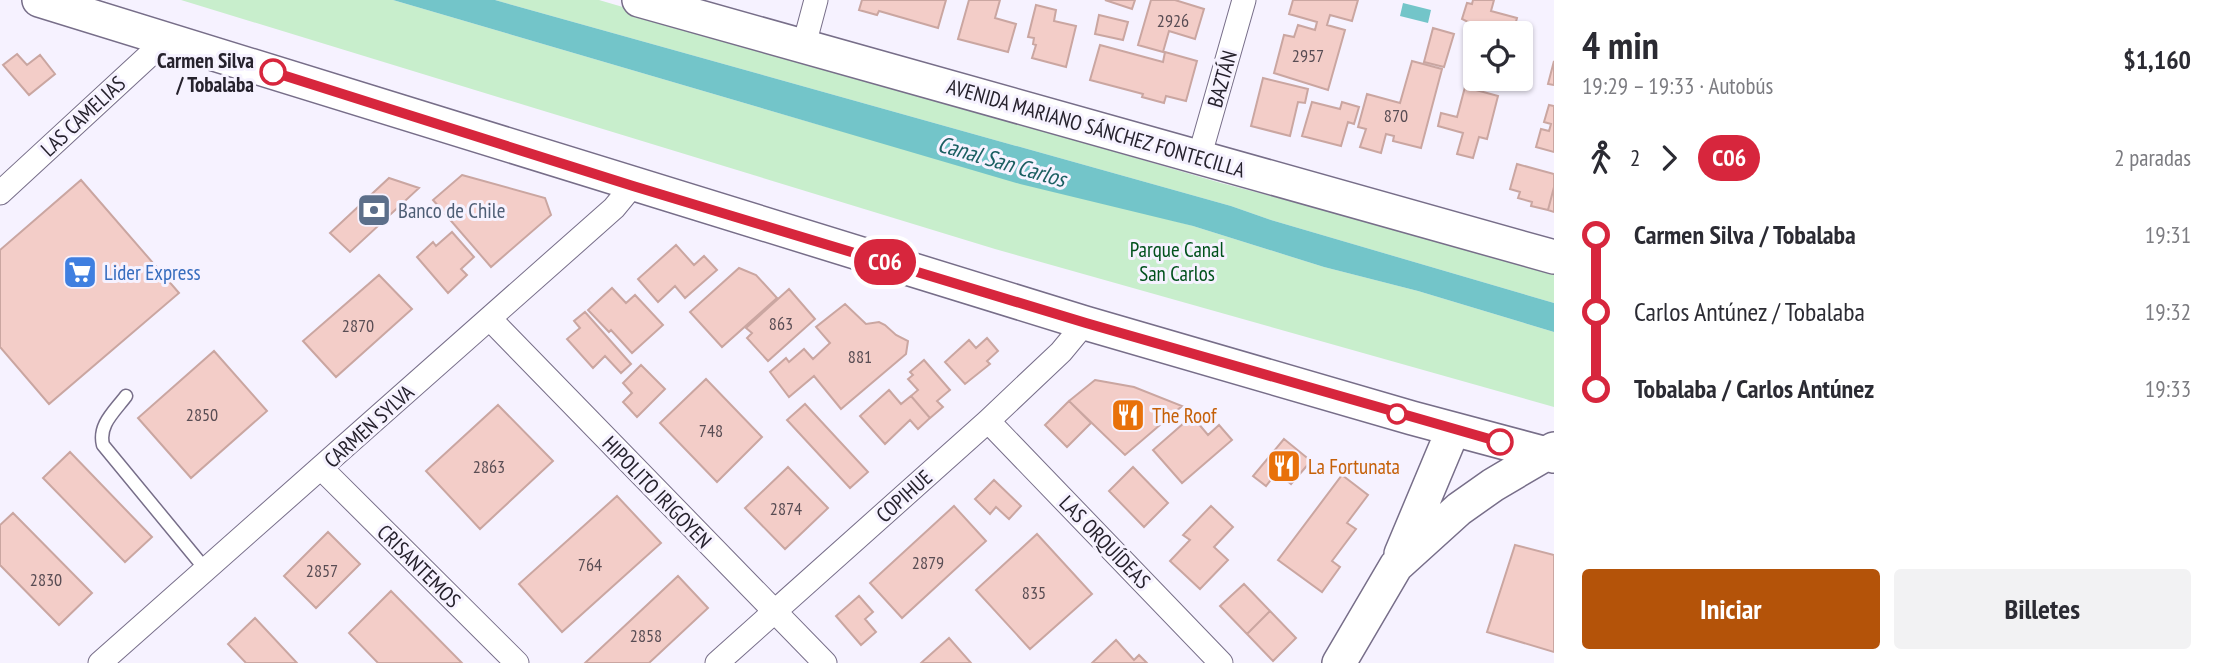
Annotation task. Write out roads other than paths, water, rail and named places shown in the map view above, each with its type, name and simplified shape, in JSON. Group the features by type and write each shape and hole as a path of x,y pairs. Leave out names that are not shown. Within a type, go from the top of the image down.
{"main road":[{"path":"38,0 633,186 1086,323 1453,430 1551,453"},
{"name":"AVENIDA MARIANO SÁNCHEZ FONTECILLA","path":"639,0 1554,257"},
{"path":"1339,663 1396,566 1453,430"},
{"path":"1396,566 1459,509 1493,485 1551,453"}],"street":[{"path":"804,45 816,0"},
{"name":"BAZTÁN","path":"1199,158 1244,0"},
{"name":"LAS CAMELIAS","path":"0,193 167,39"},
{"name":"CARMEN SYLVA","path":"100,663 490,319 614,208 633,186"},
{"name":"HIPOLITO IRIGOYEN","path":"490,319 825,663"},
{"name":"COPIHUE","path":"717,663 988,421 1061,352 1086,323"},
{"name":"LAS ORQUÍDEAS","path":"988,421 1221,663"},
{"name":"CRISANTEMOS","path":"321,468 517,663"}],"lane":[{"path":"126,396 104,425 100,434 103,445 206,570"}],"water":[{"name":"Canal San Carlos","path":"393,0 495,0 1231,206 1554,303 1554,332 1418,291 1324,267 1193,226 1020,184"},
{"path":"1403,3 1431,10 1428,23 1400,16"}],"place":[{"name":"Carmen Silva / Tobalaba","path":"273,72"},
{"name":"Banco de Chile","path":"374,210"},
{"name":"Lider Express","path":"80,272"},
{"name":"The Roof","path":"1128,415"},
{"name":"La Fortunata","path":"1284,466"}],"park label":[{"name":"Parque Canal San Carlos","path":"1177,261"}]}
